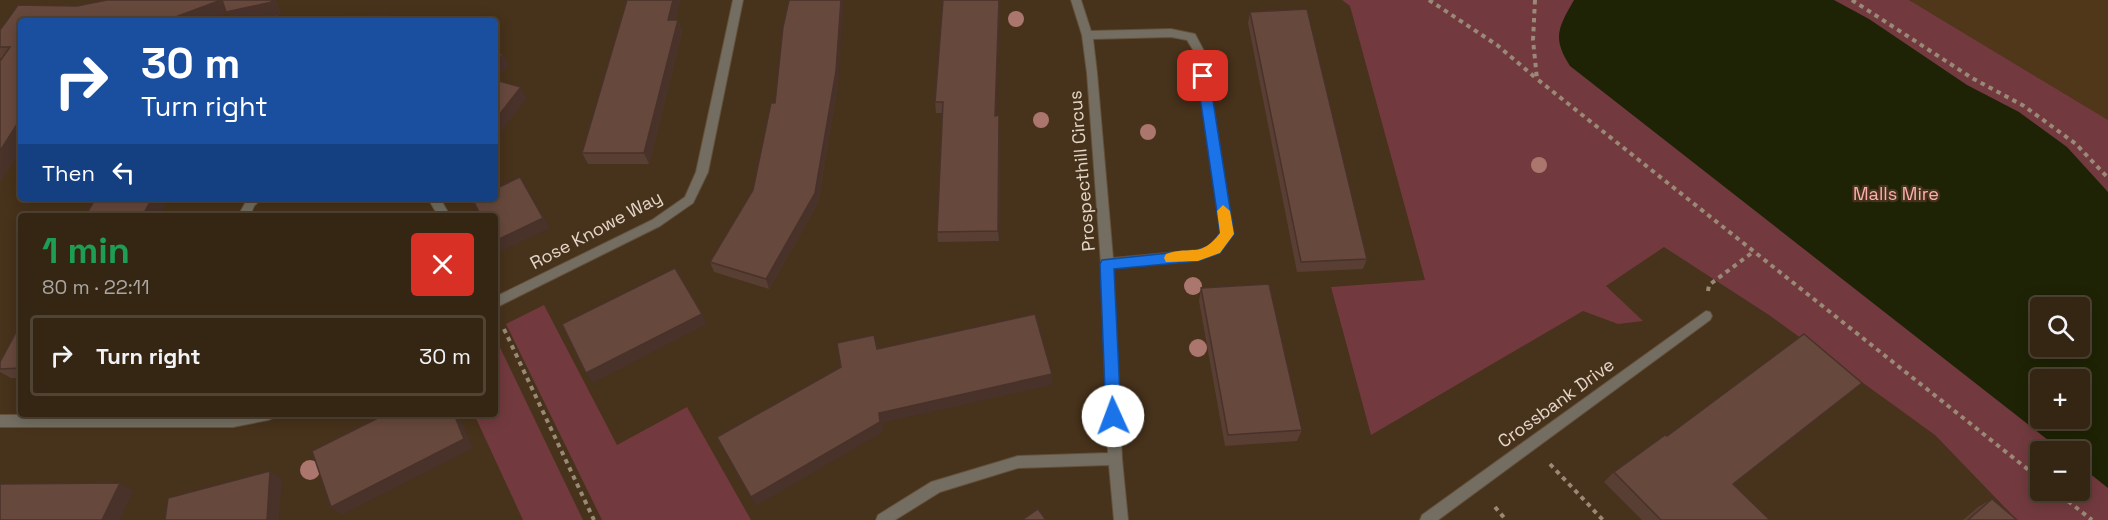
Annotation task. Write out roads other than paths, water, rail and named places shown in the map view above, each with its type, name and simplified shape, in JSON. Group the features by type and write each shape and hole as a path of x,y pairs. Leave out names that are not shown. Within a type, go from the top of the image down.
{"street":[{"name":"Rose Knowe Way","path":"498,302 656,223 689,200 702,172 738,0"},
{"name":"Prospecthill Circus","path":"1076,0 1088,35 1107,264 1115,459 1121,520"},
{"path":"1088,35 1171,33 1191,37 1200,53 1227,234 1215,249 1198,255 1107,264"},
{"name":"Crossbank Drive","path":"1427,520 1706,316"},
{"path":"0,421 145,417 233,420 250,417"},
{"path":"883,520 936,487 1018,462 1115,459"}],"park label":[{"name":"Malls Mire","path":"1896,194"}]}
